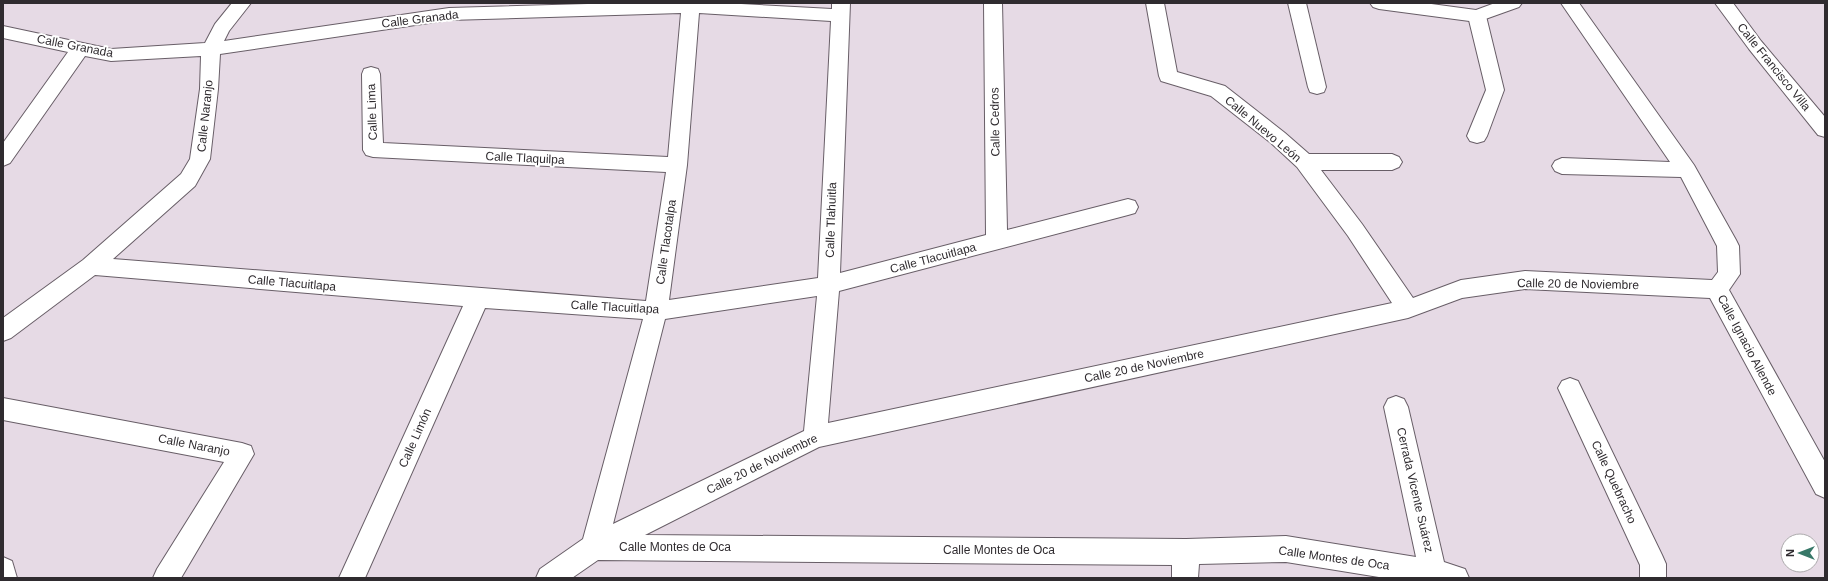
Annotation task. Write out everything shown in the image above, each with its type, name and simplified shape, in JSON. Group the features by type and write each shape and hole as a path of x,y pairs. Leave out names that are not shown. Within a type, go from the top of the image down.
{"street":[{"name":"Calle Naranjo","path":"3,331 91,266 188,180 200,159 209,89 212,49 221,28 242,3"},
{"name":"Calle Cedros","path":"993,3 997,241"},
{"name":"Calle Nuevo León","path":"1154,3 1168,76 1218,91 1278,138 1304,162 1355,230 1408,309"},
{"path":"1297,3 1317,87"},
{"path":"1379,3 1477,16 1513,3"},
{"name":"Calle Ignacio Allende","path":"1570,3 1687,170 1728,246 1728,274 1717,289 1825,486"},
{"name":"Calle Francisco Villa","path":"1724,3 1755,45 1825,130"},
{"name":"Calle Granada","path":"4,34 112,55 212,49 449,14 691,5 840,10"},
{"name":"Calle Tlacotalpa","path":"594,546 656,311 677,165 691,5"},
{"name":"Calle Tlahuitla","path":"815,437 829,285 840,10"},
{"path":"1477,16 1495,90 1477,136"},
{"path":"3,158 80,49"},
{"name":"Calle Lima","path":"371,74 373,150"},
{"name":"Calle Tlaquilpa","path":"373,150 677,165"},
{"path":"1304,162 1392,162"},
{"path":"1562,166 1687,170"},
{"name":"Calle Tlacuitlapa","path":"91,266 656,311 829,285 1128,207"},
{"name":"Calle 20 de Noviembre","path":"594,546 815,437 1408,309 1461,289 1525,280 1717,289"},
{"name":"Calle Limón","path":"352,578 478,298"},
{"name":"Calle Quebracho","path":"1570,388 1653,564 1653,578"},
{"name":"Cerrada Vicente Suárez","path":"1396,407 1441,576"},
{"name":"Calle Naranjo","path":"3,409 242,454 166,578"},
{"path":"549,578 594,546"},
{"name":"Calle Montes de Oca","path":"594,546 1186,552 1286,549 1441,576"},
{"path":"1185,578 1186,552"},
{"path":"3,570 4,578"}]}
